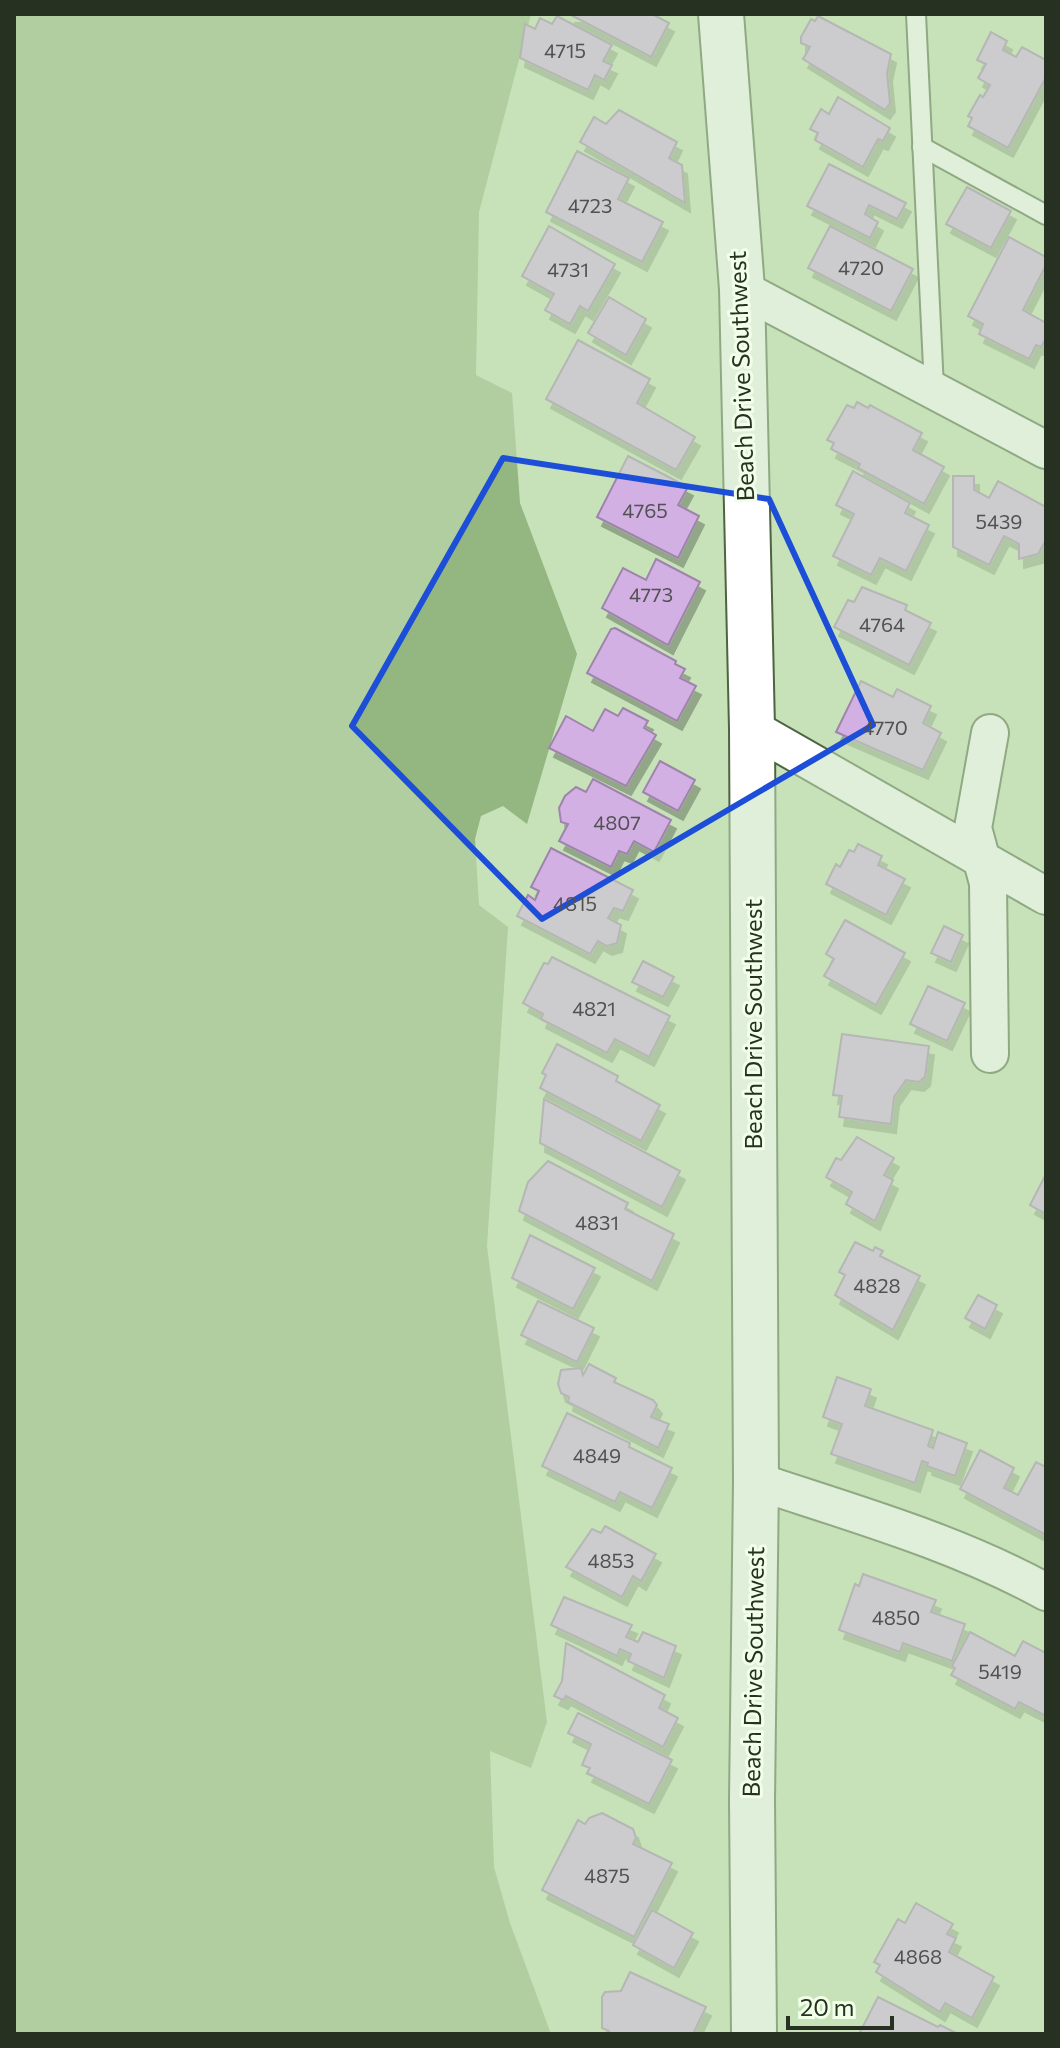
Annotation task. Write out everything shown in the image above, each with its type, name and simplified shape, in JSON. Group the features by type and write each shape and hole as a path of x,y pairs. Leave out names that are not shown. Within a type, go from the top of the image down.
{"main road":[{"name":"Beach Drive Southwest","path":"721,14 742,289 752,728 756,1481 752,1800 754,2034"}],"street":[{"path":"742,289 1046,450"},
{"path":"752,728 1046,896"},
{"path":"990,733 973,828 988,883 990,1054"},
{"path":"756,1481 915,1533 1001,1568 1046,1592"}],"lane":[{"path":"916,14 934,388"},
{"path":"922,147 1046,215"}],"highlighted area":[{"path":"503,458 769,499 873,725 542,919 352,726"}],"shaded area":[{"path":"14,14 531,14 479,212 476,375 512,393 520,503 577,654 527,824 503,806 481,816 475,839 479,905 508,927 487,1246 547,1722 531,1768 490,1751 494,1867 510,1923 551,2034 14,2034"}],"building":[{"path":"569,14 652,14 669,23 651,57"},
{"path":"557,16 612,45 603,61 612,65 604,80 595,75 588,90 520,58 525,24 535,29 540,18 552,24"},
{"path":"818,16 891,54 887,73 890,103 885,110 803,59 810,47 801,43 801,37 811,19 815,21"},
{"path":"991,32 1007,41 1003,50 1016,57 1022,47 1046,60 1046,77 1008,148 968,126 972,118 968,116 990,85 978,78 986,64 977,60"},
{"path":"838,97 890,128 883,141 878,139 863,167 815,140 818,133 810,129 821,109 829,114"},
{"path":"619,110 677,142 669,158 682,165 685,203 580,142 594,117 606,124"},
{"path":"577,151 629,178 618,199 663,222 642,262 546,212"},
{"path":"829,164 906,203 897,219 869,205 865,214 878,222 870,238 807,206"},
{"path":"967,187 1011,211 991,248 946,224"},
{"path":"549,226 615,264 588,311 580,306 570,324 545,310 554,294 522,276"},
{"path":"830,226 913,269 891,311 808,268"},
{"path":"1009,237 1046,257 1046,265 1023,310 1046,323 1046,338 1041,347 1036,345 1029,359 979,334 983,324 968,316"},
{"path":"609,297 646,319 626,355 588,333"},
{"path":"578,340 650,379 637,403 695,437 676,470 546,399"},
{"path":"857,402 868,408 870,405 922,433 913,450 944,467 924,504 858,468 860,464 831,449 834,443 827,440 847,405 854,408"},
{"path":"628,456 688,487 678,505 699,516 678,558 597,517"},
{"path":"853,471 910,503 905,513 929,525 906,571 880,558 871,575 833,556 854,514 836,505"},
{"path":"953,476 974,476 974,490 989,498 998,481 1046,507 1046,540 1038,554 1019,559 1019,544 1004,536 989,565 953,547"},
{"path":"656,559 700,582 668,645 602,608 623,568 646,580"},
{"path":"862,587 907,605 905,610 931,623 909,665 834,627 848,600 854,602"},
{"path":"615,628 685,669 680,678 696,686 677,721 587,673 611,629"},
{"path":"861,681 893,697 897,689 931,706 923,723 941,733 923,770 836,732"},
{"path":"623,708 648,721 644,728 656,735 626,786 549,748 566,716 593,731 605,709 618,716"},
{"path":"660,761 695,780 678,811 643,792"},
{"path":"593,779 671,820 654,852 634,841 627,854 619,851 611,867 559,841 568,824 561,822 559,808 565,796 576,787 586,792"},
{"path":"858,844 882,856 878,865 905,879 886,915 826,884 836,864 840,867 849,850 854,852"},
{"path":"551,848 633,890 623,911 614,908 608,918 621,925 617,943 607,946 598,941 590,954 517,916 528,895 535,900 539,891 531,887"},
{"path":"845,920 905,953 876,1005 824,976 834,959 826,954"},
{"path":"944,926 963,935 951,962 931,953"},
{"path":"552,957 670,1016 649,1057 615,1039 607,1053 541,1019 543,1014 523,1003 544,963 548,964"},
{"path":"643,961 674,977 663,997 632,982"},
{"path":"928,986 965,1003 947,1041 910,1024"},
{"path":"842,1034 929,1046 925,1077 919,1082 906,1080 894,1097 891,1124 839,1117 842,1096 833,1095"},
{"path":"557,1044 618,1076 616,1081 660,1105 641,1141 540,1088 546,1075 542,1073"},
{"path":"544,1099 680,1171 662,1207 540,1143"},
{"path":"857,1137 894,1158 884,1175 893,1180 875,1221 846,1204 852,1192 826,1177 836,1158 841,1160"},
{"path":"548,1161 628,1203 625,1209 674,1234 652,1281 519,1211 528,1182"},
{"path":"1046,1174 1046,1214 1030,1205"},
{"path":"530,1235 595,1268 573,1309 512,1278"},
{"path":"855,1242 873,1251 875,1247 883,1251 880,1256 920,1276 893,1330 835,1295 845,1275 839,1272"},
{"path":"978,1295 997,1305 985,1329 965,1318"},
{"path":"538,1301 594,1328 577,1362 521,1335"},
{"path":"589,1364 616,1378 614,1382 653,1400 657,1405 651,1417 669,1424 658,1448 568,1402 569,1397 561,1393 558,1384 561,1370 581,1368 583,1375"},
{"path":"837,1377 871,1389 865,1406 933,1430 928,1446 933,1448 938,1432 967,1443 955,1476 927,1466 928,1463 922,1461 915,1483 831,1454 842,1424 823,1417"},
{"path":"567,1413 630,1443 629,1447 672,1468 652,1508 620,1492 615,1502 542,1466"},
{"path":"980,1450 1014,1468 1004,1488 1018,1495 1036,1462 1046,1467 1046,1535 960,1489"},
{"path":"605,1526 656,1554 641,1581 633,1576 622,1597 566,1567 592,1529 601,1533"},
{"path":"863,1574 936,1600 931,1612 965,1624 952,1661 903,1643 900,1652 839,1630 855,1584 859,1586"},
{"path":"564,1597 632,1625 626,1637 638,1642 643,1632 676,1646 664,1678 628,1661 631,1654 620,1649 617,1656 551,1625"},
{"path":"970,1632 1015,1656 1023,1641 1046,1653 1046,1716 1019,1702 1015,1709 951,1675 955,1668 952,1666"},
{"path":"566,1643 665,1695 659,1708 678,1718 663,1747 566,1696 563,1700 554,1696 562,1681"},
{"path":"578,1713 672,1760 649,1804 587,1773 590,1768 582,1765 591,1744 568,1733"},
{"path":"602,1813 633,1829 636,1838 633,1844 672,1863 634,1937 542,1890 578,1820 585,1824 589,1818"},
{"path":"916,1903 953,1924 947,1934 956,1938 949,1952 994,1977 972,2018 945,2003 940,2012 876,1972 880,1965 874,1962 898,1919 905,1923"},
{"path":"652,1910 693,1933 674,1968 633,1945"},
{"path":"630,1972 706,2007 693,2034 607,2034 609,2031 602,2028 602,1997 605,1992 621,1991"},
{"path":"878,1997 938,2027 940,2025 958,2034 859,2034"}]}
